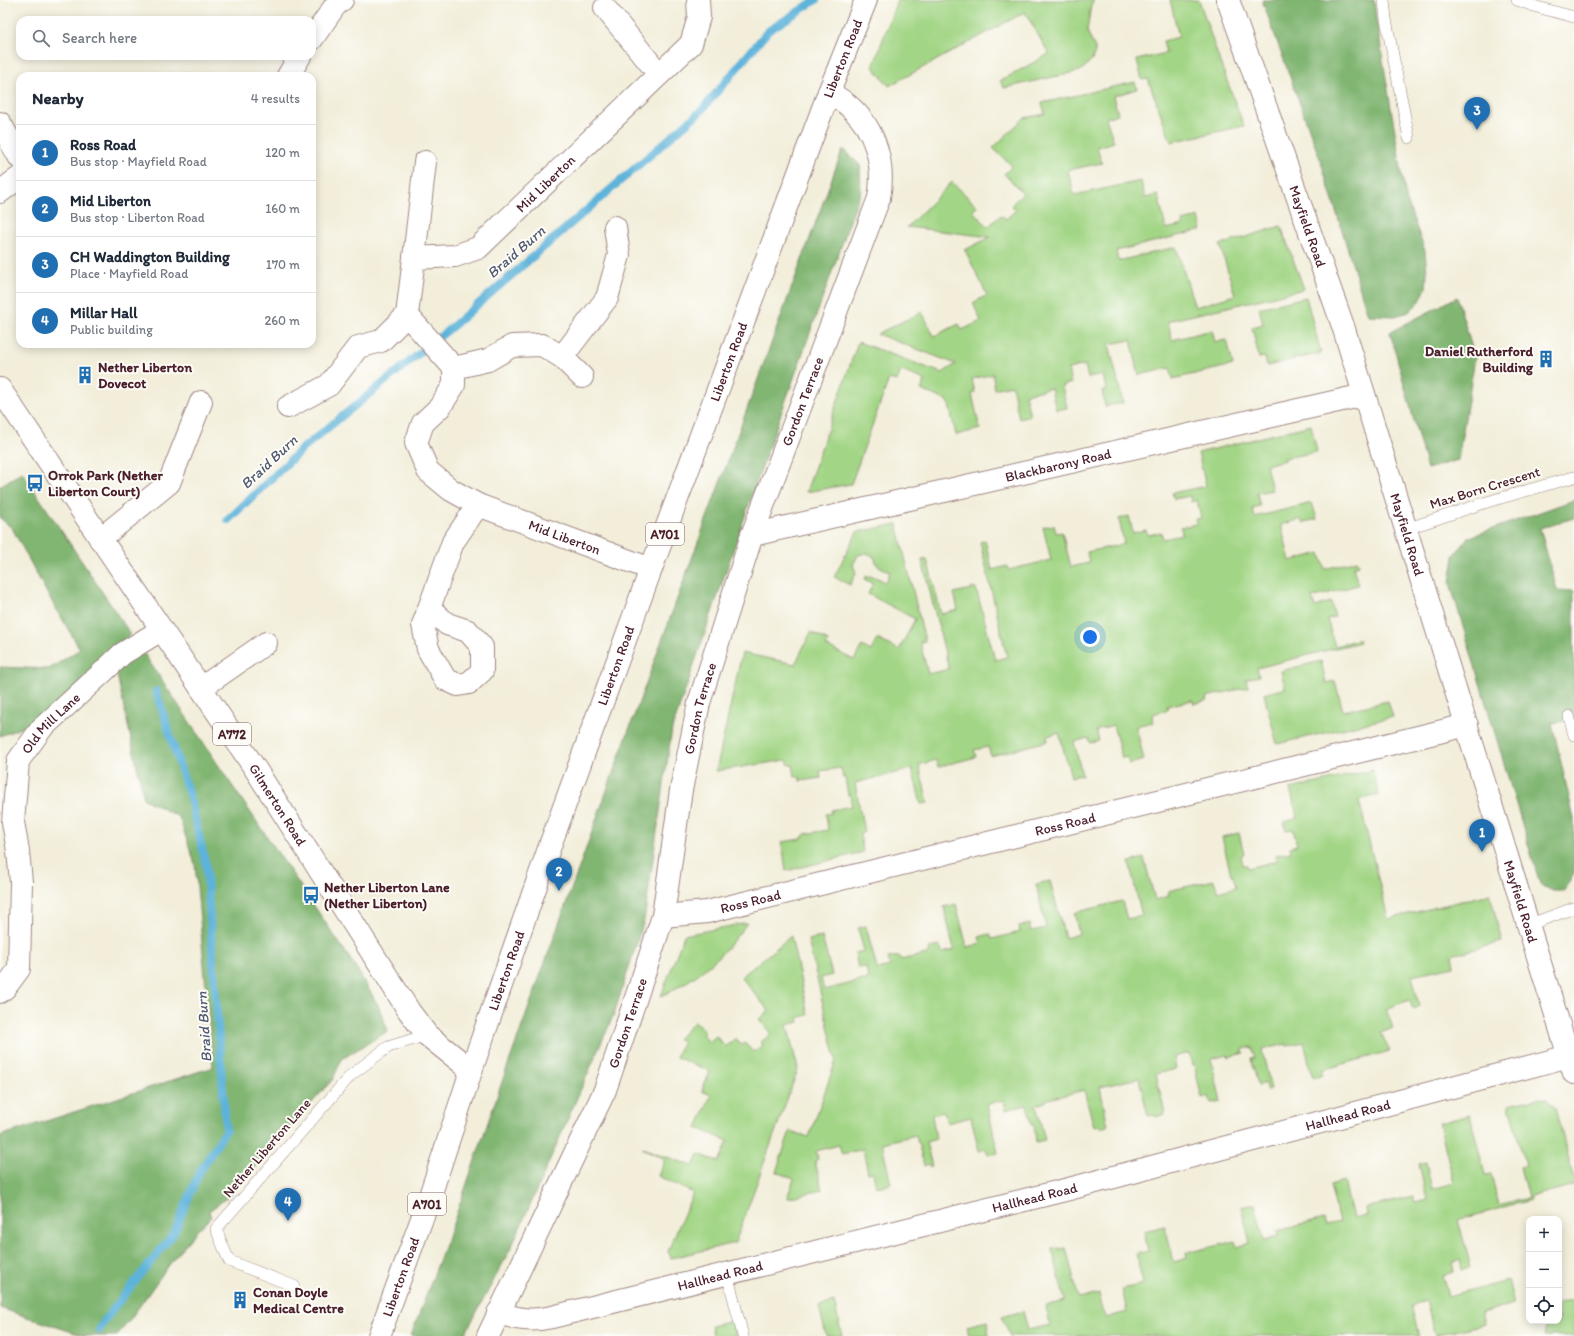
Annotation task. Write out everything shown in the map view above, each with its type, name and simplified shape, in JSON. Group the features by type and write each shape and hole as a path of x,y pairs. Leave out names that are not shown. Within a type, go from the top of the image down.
{"street":[{"path":"316,33 334,6 342,0"},
{"name":"Mid Liberton","path":"414,258 455,256 478,248 691,44 699,17 698,0"},
{"name":"Liberton Road","path":"379,1336 428,1202 471,1070 539,878 651,570 829,92 866,0"},
{"name":"Mayfield Road","path":"1228,0 1343,326 1528,925 1572,1061"},
{"path":"605,8 659,74"},
{"path":"290,72 298,60"},
{"name":"Gordon Terrace","path":"488,1336 601,1099 652,953 663,916 681,790 698,703 752,535 879,198 881,166 879,154 872,136 863,121 850,106 829,92"},
{"path":"0,123 16,151"},
{"path":"288,407 330,385 358,347 381,341 407,315 425,162"},
{"path":"0,192 16,180"},
{"path":"562,357 607,298 619,255 616,227"},
{"path":"407,315 454,368 488,360 512,346 542,345 562,357 582,377"},
{"name":"Mid Liberton","path":"454,368 454,385 440,407 422,423 416,443 428,471 451,490 478,505 651,570"},
{"name":"Gilmerton Road","path":"0,389 256,770 409,1011 427,1036 471,1070"},
{"name":"Blackbarony Road","path":"752,535 1364,395"},
{"path":"100,539 169,483 201,402"},
{"path":"429,608 453,542 478,505"},
{"name":"Old Mill Lane","path":"0,992 5,988 19,969 21,882 13,822 18,761 41,729 122,654 161,630"},
{"path":"201,688 266,643"},
{"name":"Ross Road","path":"663,916 707,912 1467,725"},
{"name":"Hallhead Road","path":"498,1313 525,1320 538,1320 1069,1189 1572,1061"}],"lane":[{"path":"1384,0 1386,19 1409,138"},
{"path":"1516,0 1574,16"},
{"name":"Max Born Crescent","path":"1406,529 1574,477"},
{"path":"1569,716 1574,735"},
{"path":"1528,925 1574,908"},
{"name":"Nether Liberton Lane","path":"294,1286 229,1261 216,1229 351,1075 388,1048 427,1036"},
{"path":"727,1273 743,1336"}],"green space":[{"path":"897,0 1094,0 1091,5 1087,31 1095,48 1095,52 1093,58 1080,71 1004,88 1000,81 1049,54 1025,12 889,86 873,67"},
{"path":"1170,0 1199,0 1244,126 1171,142 1148,79 1142,80 1137,60 1166,53 1163,41 1179,37"},
{"path":"1262,0 1374,0 1406,198 1425,251 1427,273 1426,288 1420,301 1409,312 1395,316 1368,315 1320,159"},
{"path":"1135,82 1137,89 1113,96 1118,114 1106,118 1114,142 1097,147 1102,163 1068,170 1074,195 1141,181 1145,198 1158,195 1166,229 1183,225 1182,221 1199,217 1202,230 1116,251 1118,261 1176,247 1195,307 1235,295 1220,245 1281,226 1304,289 1168,321 1172,340 1212,330 1215,342 1227,340 1233,365 1173,379 1170,368 1139,375 1131,340 1109,344 1123,403 1105,406 1102,391 1106,390 1103,375 1088,378 1085,365 1068,369 1071,383 1062,386 1067,408 1056,410 1051,388 1025,394 1030,416 1019,419 1012,385 994,389 993,374 972,379 975,393 972,394 980,429 956,435 948,401 921,390 925,380 901,371 897,381 889,379 851,484 806,492 858,342 942,373 956,364 877,334 922,312 934,336 959,324 962,330 981,321 973,303 987,295 965,250 990,237 907,227 952,182 977,206 973,211 988,227 1001,215 1006,219 1016,210 1011,205 1023,193 1004,174 1012,166 993,148 1024,118 1045,114 1042,103"},
{"path":"845,150 860,165 861,191 759,475 672,729 644,921 614,1014 511,1248 464,1336 411,1336 455,1218 503,1079 620,754 842,151"},
{"path":"1306,297 1321,353 1267,366 1265,357 1259,358 1252,327 1263,324 1259,308"},
{"path":"1457,297 1475,358 1458,460 1427,469 1390,332"},
{"path":"1311,425 1317,452 1285,458 1285,460 1266,465 1272,490 1257,493 1260,506 1252,508 1255,517 1312,503 1317,519 1302,523 1301,519 1281,525 1290,561 1320,553 1325,569 1357,560 1359,565 1353,567 1358,585 1312,598 1315,607 1331,602 1335,617 1327,619 1335,646 1359,639 1360,642 1257,668 1259,676 1246,679 1248,687 1206,697 1207,700 1194,704 1193,700 1167,706 1168,710 1152,714 1153,722 1136,726 1144,760 1129,764 1127,757 1122,758 1113,725 1096,730 1099,741 1090,743 1088,738 1074,742 1082,775 1071,777 1059,733 1047,736 1048,741 991,756 988,747 974,750 976,757 938,767 936,760 919,765 928,803 921,804 912,769 855,783 864,832 860,834 863,852 786,871 782,842 801,839 805,834 828,830 826,814 832,813 831,810 852,806 841,768 820,771 821,778 800,781 800,777 795,777 793,765 789,765 787,760 716,771 742,653 795,664 811,632 828,641 826,646 854,660 862,646 871,651 877,639 899,650 915,619 868,594 873,584 864,579 865,577 873,576 886,582 890,572 877,565 874,557 867,553 858,555 853,565 856,573 850,585 834,577 857,532 897,524 925,641 920,642 928,674 949,669 922,560 927,559 941,614 958,610 954,593 976,588 995,660 1007,657 980,542 985,540 992,570 1007,566 1008,570 1051,560 1043,527 1054,525 1056,533 1062,532 1071,567 1089,563 1087,552 1124,544 1119,519 1129,516 1133,533 1146,530 1148,535 1161,532 1163,539 1182,535 1181,527 1196,524 1195,519 1201,518 1197,500 1191,502 1190,496 1174,499 1172,493 1206,486 1198,453"},
{"path":"22,472 129,632 129,636 44,719 0,736 0,667 49,669 80,649 48,595 12,528 0,518 0,486"},
{"path":"1574,500 1574,518 1540,528 1557,590 1574,591 1574,720 1552,723 1574,819 1574,874 1564,891 1552,891 1540,884 1450,583 1454,556 1467,538"},
{"path":"143,652 355,966 378,1005 388,1031 342,1059 333,1079 229,1196 209,1211 211,1217 197,1231 173,1260 117,1336 84,1336 0,1308 0,1136 213,1067 195,864 179,817 144,799 117,675 118,670"},
{"path":"1321,661 1326,683 1335,681 1343,711 1388,701 1393,717 1277,744 1264,694 1285,688 1281,671"},
{"path":"1373,770 1379,795 1359,800 1388,919 1490,894 1502,942 1452,955 1454,966 1412,975 1419,1006 1413,1009 1409,1000 1386,1009 1393,1028 1381,1033 1390,1051 1322,1070 1323,1075 1313,1078 1304,1042 1287,1046 1286,1044 1262,1050 1271,1089 1267,1090 1266,1083 1258,1085 1251,1059 1255,1058 1252,1047 1243,1049 1244,1053 1229,1057 1228,1055 1211,1059 1221,1101 1211,1103 1209,1096 1202,1098 1194,1065 1192,1065 1189,1053 1174,1057 1176,1069 1156,1074 1165,1114 1156,1117 1155,1115 1148,1116 1139,1078 1100,1087 1108,1126 1100,1128 1099,1126 1094,1127 1084,1090 1045,1100 1046,1102 1036,1105 1045,1140 1036,1142 1034,1125 1032,1125 1027,1105 1006,1110 1004,1100 987,1104 998,1153 988,1155 986,1149 979,1151 971,1117 947,1123 944,1112 932,1115 936,1139 926,1142 932,1166 930,1167 929,1164 924,1166 916,1135 882,1143 891,1184 876,1187 873,1172 868,1173 863,1149 842,1154 839,1145 816,1151 818,1159 815,1161 822,1190 787,1198 794,1179 776,1172 790,1131 809,1137 836,1060 808,940 822,937 832,975 821,978 824,990 868,979 866,967 858,968 855,953 864,951 858,928 866,926 877,969 890,966 888,958 899,956 901,960 930,953 929,948 940,946 942,953 954,950 944,907 956,904 967,947 981,944 979,937 990,934 992,939 1020,932 1019,927 1029,924 1031,931 1046,928 1036,884 1050,881 1065,938 1079,934 1074,913 1122,901 1127,919 1142,916 1129,862 1144,858 1155,900 1169,896 1168,891 1214,880 1218,892 1236,887 1233,875 1231,875 1222,837 1239,833 1244,854 1241,855 1243,865 1247,865 1248,868 1277,861 1276,855 1291,852 1290,847 1297,845 1293,829 1286,830 1284,822 1298,818 1290,789"},
{"path":"747,923 709,966 687,982 661,996 684,935"},
{"path":"791,936 808,1015 798,1018 799,1022 787,1025 798,1069 735,1243 671,1258 668,1251 693,1193 658,1176 665,1159 642,1148 693,1166 699,1154 719,1162 728,1141 697,1128 711,1095 702,1091 710,1071 676,1057 683,1041 678,1039 695,1021 705,1032 702,1034 709,1042 716,1036 725,1047 736,1038 741,1045 745,1043 753,1052 763,1045 761,1042 771,1034 759,1019 769,1011 741,977"},
{"path":"1538,1098 1546,1099 1555,1107 1574,1179 1574,1185 1530,1197 1530,1200 1458,1220 1471,1267 1462,1270 1460,1260 1452,1263 1454,1272 1442,1275 1448,1296 1508,1280 1514,1304 1481,1313 1484,1324 1435,1336 1426,1301 1411,1305 1419,1336 1010,1336 1002,1317 1023,1311 1028,1330 1050,1325 1046,1306 1065,1301 1052,1249 1066,1248 1079,1299 1099,1294 1105,1318 1127,1312 1122,1289 1143,1284 1136,1254 1148,1251 1144,1231 1165,1226 1174,1262 1187,1258 1186,1253 1235,1241 1237,1247 1250,1243 1241,1207 1255,1204 1264,1240 1278,1236 1277,1231 1324,1219 1326,1225 1339,1222 1330,1185 1344,1181 1353,1218 1366,1215 1365,1208 1413,1197 1415,1203 1427,1200 1419,1164 1426,1162 1432,1189 1454,1183 1439,1123 1470,1115 1485,1175 1491,1174 1499,1205 1528,1198 1520,1167 1525,1165 1509,1105"},
{"path":"1574,1300 1574,1336 1544,1336 1546,1324 1562,1324 1562,1303"},
{"path":"834,1302 842,1336 826,1336 819,1306"},
{"path":"732,1321 736,1336 713,1336 711,1326"},
{"path":"987,1321 989,1336 969,1336 967,1326"}],"waterway":[{"name":"Braid Burn","path":"228,520 302,449 453,326 701,111 768,31 816,0"},
{"name":"Braid Burn","path":"99,1330 106,1318 174,1233 199,1173 226,1130 206,865 190,798 156,691"}],"place":[{"name":"CH Waddington Building","path":"1477,130"},
{"name":"Daniel Rutherford Building","path":"1546,359"},
{"name":"Nether Liberton Dovecot","path":"85,375"},
{"name":"Orrok Park (Nether Liberton Court)","path":"35,483"},
{"name":"Ross Road","path":"1482,852"},
{"name":"Mid Liberton","path":"559,891"},
{"name":"Nether Liberton Lane (Nether Liberton)","path":"311,895"},
{"name":"Millar Hall","path":"288,1221"},
{"name":"Conan Doyle Medical Centre","path":"240,1300"}]}
